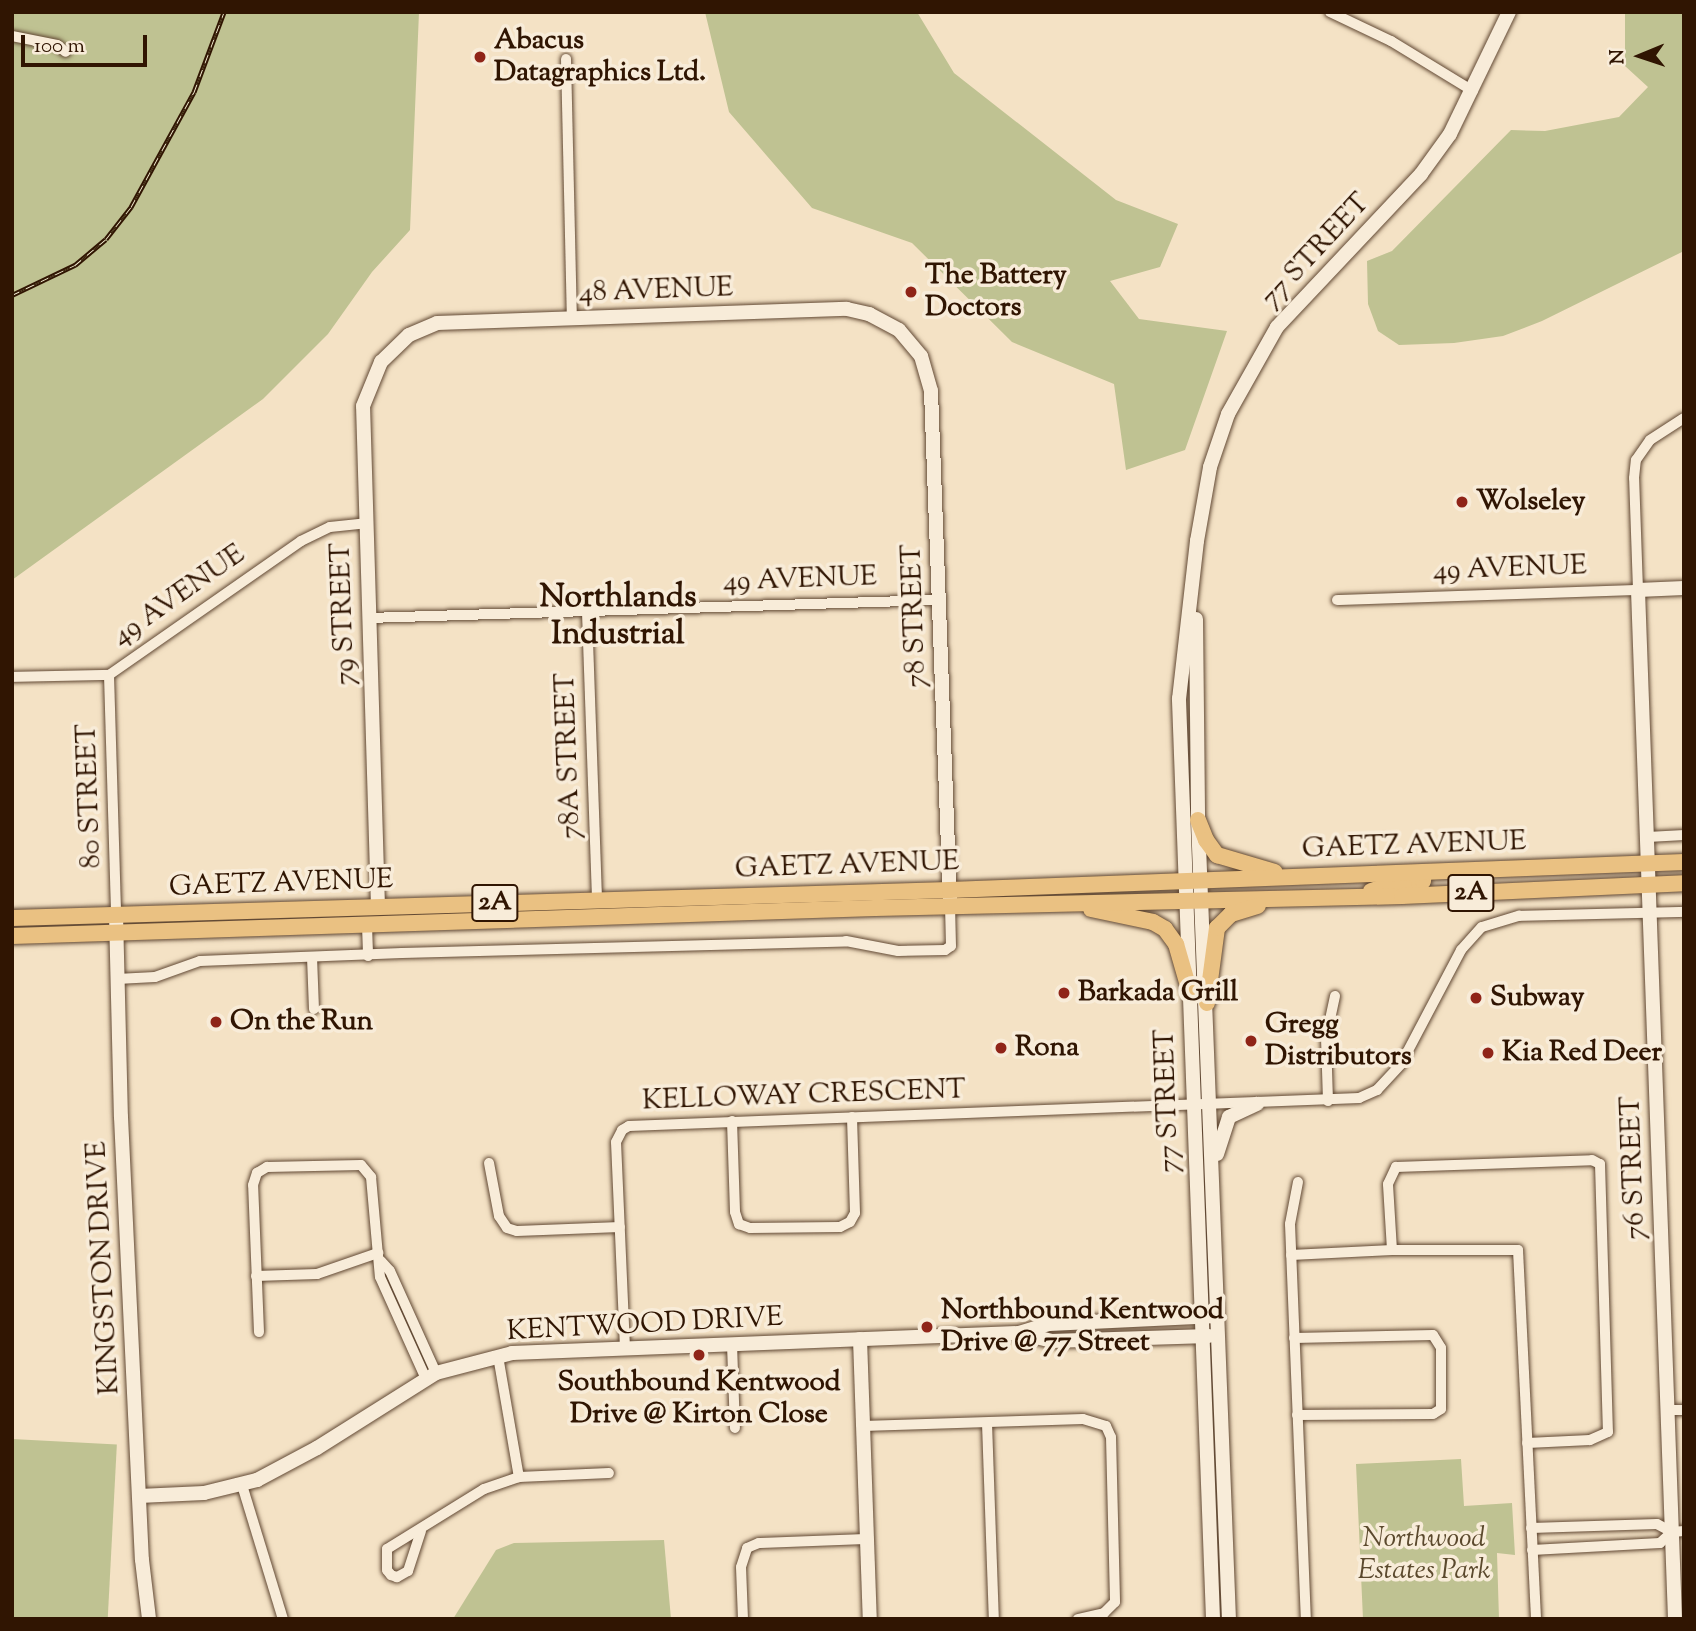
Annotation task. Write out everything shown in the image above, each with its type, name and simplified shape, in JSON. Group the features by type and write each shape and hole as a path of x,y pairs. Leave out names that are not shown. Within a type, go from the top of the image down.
{"main road":[{"path":"1198,820 1211,849 1221,857 1298,877"},
{"name":"GAETZ AVENUE","path":"12,936 116,924 378,907 597,899 950,898 1062,903 1298,877 1684,862"},
{"path":"1352,897 1390,885 1419,883 1423,881 1424,872"},
{"name":"GAETZ AVENUE","path":"12,918 116,924 367,925 950,898 1192,890 1293,898 1684,883"},
{"path":"1207,1003 1215,934 1225,918 1242,910 1293,898"},
{"path":"1062,903 1153,922 1166,929 1176,944 1189,989"}],"street":[{"path":"1330,12 1391,41 1473,91"},
{"name":"77 STREET","path":"1213,1619 1210,1336 1216,1316 1207,1003 1192,890 1179,699 1197,541 1209,467 1228,414 1277,327 1421,174 1450,134 1509,12"},
{"path":"12,36 57,45 66,52"},
{"path":"566,58 572,318"},
{"name":"48 AVENUE","path":"409,335 437,323 847,309 869,314 902,333"},
{"name":"78 STREET","path":"902,333 921,356 931,391 950,898"},
{"name":"79 STREET","path":"378,907 363,406 381,362 409,335"},
{"path":"1638,590 1634,478 1636,460 1650,440 1684,418"},
{"name":"49 AVENUE","path":"12,677 109,675 301,541 330,527 366,523"},
{"name":"77 STREET","path":"1197,541 1198,820 1192,890 1189,989 1200,1318 1210,1336"},
{"name":"49 AVENUE","path":"1338,600 1684,588"},
{"name":"76 STREET","path":"1638,590 1667,1410 1678,1532 1675,1619"},
{"name":"49 AVENUE","path":"368,618 939,600"},
{"name":"78A STREET","path":"587,612 597,899"},
{"name":"80 STREET","path":"109,675 116,924"},
{"path":"1648,837 1684,835"},
{"name":"GAETZ AVENUE","path":"117,979 155,977 194,962 312,957 846,941 898,951 945,950 951,946 950,898"},
{"name":"KELLOWAY CRESCENT","path":"625,1348 617,1142 622,1130 636,1124 1257,1104 1328,1101 1369,1094 1394,1074 1461,950 1482,927 1518,916 1684,912"},
{"name":"KINGSTON DRIVE","path":"116,924 142,1560 149,1619"},
{"path":"367,925 368,956"},
{"path":"312,957 314,1009"},
{"path":"1328,1101 1326,1038 1335,996"},
{"path":"1212,1173 1225,1122 1237,1111 1257,1104"},
{"path":"732,1121 735,1212 739,1224 750,1228 840,1227 850,1222 855,1213 852,1118"},
{"path":"1392,1250 1388,1184 1396,1167 1592,1160 1600,1164 1608,1432 1590,1440 1527,1443"},
{"path":"489,1163 499,1216 507,1228 620,1227"},
{"path":"259,1332 253,1185 257,1173 267,1167 355,1164 366,1168 371,1177 380,1277 431,1376"},
{"path":"1298,1182 1290,1224 1306,1619"},
{"path":"1291,1255 1392,1250 1518,1250 1536,1619"},
{"path":"256,1276 317,1274 379,1257"},
{"name":"KENTWOOD DRIVE","path":"139,1496 204,1493 242,1485 299,1459 431,1376 498,1356 527,1352 1019,1333 1049,1324 1216,1316"},
{"name":"KENTWOOD DRIVE","path":"1019,1333 1051,1341 1210,1336"},
{"path":"1294,1338 1433,1335 1441,1348 1441,1409 1433,1414 1297,1415"},
{"path":"1210,1336 1215,1386 1221,1397 1229,1619"},
{"path":"860,1339 870,1619"},
{"path":"732,1344 735,1428"},
{"path":"498,1356 519,1477"},
{"path":"1667,1410 1684,1410"},
{"path":"863,1426 1093,1419 1101,1422 1109,1431 1115,1602 1104,1613 1078,1619"},
{"path":"987,1423 994,1619"},
{"path":"421,1531 408,1571 397,1577 391,1575 384,1556 387,1549 398,1540 421,1531 468,1497 519,1477 609,1473"},
{"path":"242,1485 283,1619"},
{"path":"1531,1528 1657,1524 1678,1532"},
{"path":"1532,1550 1660,1543 1678,1532"},
{"path":"743,1619 741,1567 747,1548 759,1543 867,1539"}],"green space":[{"path":"12,12 419,12 410,230 372,272 328,334 263,399 12,580"},
{"path":"705,12 917,12 954,73 1116,200 1178,224 1160,267 1110,281 1139,319 1227,331 1185,450 1126,470 1114,384 1012,342 912,243 812,208 729,112"},
{"path":"1625,12 1684,12 1684,251 1542,321 1503,336 1454,343 1399,345 1378,331 1368,304 1367,261 1392,251 1511,130 1545,131 1619,117 1648,87 1625,66"},
{"path":"12,1439 117,1444 108,1619 12,1619"},
{"name":"Northwood Estates Park","path":"1461,1459 1464,1506 1512,1503 1515,1555 1497,1553 1499,1619 1363,1619 1356,1464"},
{"path":"664,1540 671,1619 453,1619 496,1550 514,1543"}],"railway":[{"path":"12,295 75,265 106,239 131,207 194,92 224,12"}],"place":[{"name":"Abacus Datagraphics Ltd.","path":"480,57"},
{"name":"The Battery Doctors","path":"911,292"},
{"name":"Wolseley","path":"1462,502"},
{"name":"Barkada Grill","path":"1064,993"},
{"name":"Subway","path":"1476,998"},
{"name":"On the Run","path":"216,1022"},
{"name":"Gregg Distributors","path":"1251,1041"},
{"name":"Rona","path":"1001,1048"},
{"name":"Kia Red Deer","path":"1488,1053"},
{"name":"Northbound Kentwood Drive @ 77 Street","path":"927,1327"},
{"name":"Southbound Kentwood Drive @ Kirton Close","path":"699,1355"}],"district":[{"name":"Northlands Industrial","path":"618,618"}]}
